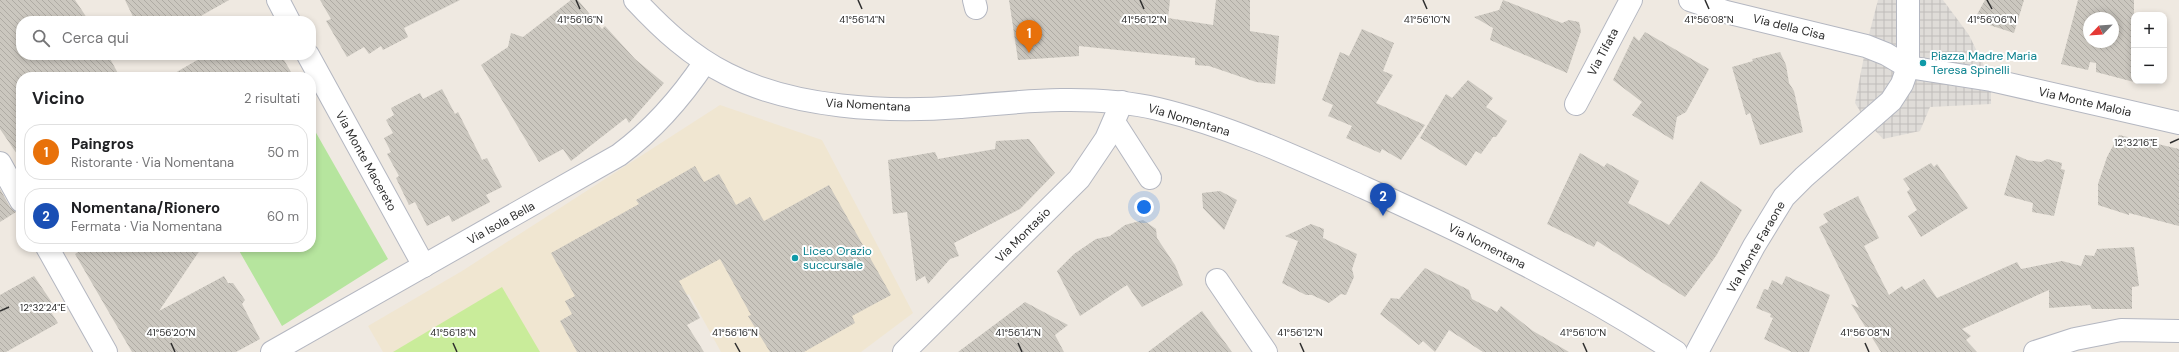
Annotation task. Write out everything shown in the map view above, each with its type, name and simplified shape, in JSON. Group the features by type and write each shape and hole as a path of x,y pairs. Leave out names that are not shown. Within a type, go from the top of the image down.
{"street":[{"path":"278,0 286,16"},
{"name":"Via Nomentana","path":"635,0 672,37 706,62 727,74 774,92 796,98 834,104 903,108 958,107 1033,101 1118,112 1175,113 1222,129 1323,170 1414,210 1498,251 1582,295 1638,327 1676,352"},
{"name":"Via Tifata","path":"1576,104 1631,0"},
{"name":"Via della Cisa","path":"1690,0 1726,12 1866,46 1886,54 1908,67"},
{"path":"1908,0 1908,67"},
{"name":"Via Monte Macereto","path":"311,60 424,266"},
{"name":"Via Isola Bella","path":"272,352 605,164 630,146 674,104 706,62"},
{"name":"Via Monte Maloia","path":"1908,67 1991,80 2179,123"},
{"name":"Via Monte Faraone","path":"1697,352 1754,246 1784,197 1866,121 1890,101 1902,84 1908,67"},
{"path":"1118,112 1150,178"},
{"name":"Via Montasio","path":"904,352 1079,179 1097,155 1118,112"},
{"path":"0,163 16,192"},
{"path":"50,252 106,352"},
{"path":"1217,280 1266,352"},
{"path":"2035,352 2075,339 2121,330 2179,331"}],"shaded area":[{"name":"Piazza Madre Maria Teresa Spinelli","path":"1878,0 1943,0 1969,35 1991,80 1991,104 1930,107 1920,131 1883,139 1866,121 1855,103 1866,46"},
{"path":"720,105 822,140 913,313 861,352 721,352 689,294 586,352 383,352 368,326 462,271"}],"green space":[{"path":"316,133 388,259 282,326 240,252 316,252"},
{"path":"502,287 540,352 393,352"}],"building":[{"path":"0,0 75,0 86,16 16,16 16,60 111,60 117,72 16,72 16,153 0,129"},
{"path":"125,0 229,0 201,16 133,16"},
{"path":"320,0 460,0 404,28 408,37 383,50 381,46 369,54 364,47 347,57 326,21 331,19"},
{"path":"571,0 578,0 602,29 605,26 635,59 664,83 629,123 626,118 571,161 563,149 539,162 481,65 508,47 511,33 523,37"},
{"path":"1009,0 1170,0 1168,18 1213,25 1216,0 1250,0 1250,31 1279,36 1275,84 1256,82 1209,66 1195,65 1195,58 1079,46 1079,56 1018,60"},
{"path":"1503,0 1562,23 1569,20 1579,22 1581,31 1567,73 1490,40 1493,28 1474,17 1499,10"},
{"path":"1985,0 2024,0 2014,33 1974,20"},
{"path":"2078,0 2134,0 2134,12 2131,12 2131,81 2096,72 2096,63 2090,62 2088,70 2061,64"},
{"path":"1362,29 1394,43 1383,71 1393,75 1376,103 1425,125 1401,160 1382,149 1380,153 1346,138 1352,126 1328,116 1333,105 1322,100 1340,52 1349,56"},
{"path":"1645,32 1709,69 1686,112 1677,117 1673,140 1632,115 1642,102 1613,80 1634,36 1639,41"},
{"path":"1780,52 1786,65 1789,83 1794,91 1803,132 1760,145 1750,113 1746,115 1732,67 1753,61 1752,59"},
{"path":"197,60 284,60 291,72 177,72"},
{"path":"1468,80 1493,98 1486,107 1507,121 1496,137 1493,137 1481,154 1476,151 1466,166 1420,138 1446,94 1452,98"},
{"path":"442,89 455,114 458,112 482,160 487,158 502,187 486,195 490,202 452,222 449,215 427,226 415,202 409,205 396,178 399,176 387,154 391,152 384,138 393,133 386,120 394,115 391,108 420,93 423,99"},
{"path":"2119,135 2179,149 2179,226 2129,213 2129,215 2098,205 2098,184 2107,157"},
{"path":"1029,139 1055,173 1020,209 954,243 959,256 950,259 928,284 925,276 916,281 907,212 893,214 888,160 935,152 938,159 995,149 996,141"},
{"path":"1580,153 1604,167 1607,163 1639,181 1628,203 1669,225 1701,181 1742,210 1716,256 1685,297 1597,241 1594,247 1547,224"},
{"path":"2016,155 2027,160 2041,162 2047,159 2062,163 2061,169 2065,170 2054,216 2032,212 2033,203 2004,195"},
{"path":"1931,163 1934,167 1937,164 1968,208 1921,237 1908,216 1917,210 1907,192 1910,189 1903,179"},
{"name":"Liceo Orazio succursale","path":"695,166 704,182 719,174 736,205 750,197 764,221 829,185 891,295 852,316 855,323 804,352 770,352 748,316 751,315 720,259 679,281 700,318 687,325 704,352 577,352 560,321 572,314 565,301 575,296 551,253 639,204 636,200"},
{"path":"0,189 10,207 16,212 0,222"},
{"path":"1220,191 1237,200 1224,230 1203,208 1202,193"},
{"path":"1858,196 1879,238 1864,246 1889,295 1902,286 1905,290 1924,279 1937,298 2017,262 2021,269 2062,261 2081,266 2085,255 2094,256 2097,249 2134,247 2139,286 2132,287 2132,309 2092,309 2090,305 2049,308 2049,290 1962,329 1971,336 1966,340 1977,352 1881,352 1851,304 1859,308 1819,227 1828,222 1823,214"},
{"path":"1143,220 1156,229 1157,238 1175,265 1183,285 1142,307 1127,285 1080,316 1057,271 1074,254 1096,239 1110,236 1125,225"},
{"path":"1311,224 1324,229 1323,238 1357,254 1352,269 1354,277 1346,295 1341,294 1329,303 1312,295 1306,295 1282,283 1298,241 1285,236"},
{"path":"78,252 199,252 159,311 224,276 228,283 233,283 245,300 242,304 260,339 236,352 132,352 75,254"},
{"path":"1425,268 1469,290 1472,299 1497,312 1501,306 1533,331 1569,352 1483,352 1449,330 1435,352 1423,341 1419,345 1380,314 1391,298 1399,299"},
{"path":"34,276 55,307 49,309 58,323 6,352 0,352 0,295"},
{"path":"1786,276 1830,295 1809,352 1792,352 1764,339 1773,318 1770,317 1771,314 1756,308 1764,289 1768,290 1772,280 1782,285"},
{"path":"1025,302 1068,325 1055,335 1064,352 958,352"},
{"path":"1202,311 1232,352 1148,352"}],"place":[{"name":"Paingros","path":"1029,53"},
{"name":"Piazza Madre Maria Teresa Spinelli","path":"1923,63"},
{"name":"Nomentana/Rionero","path":"1383,216"},
{"name":"Liceo Orazio succursale","path":"795,258"}]}
